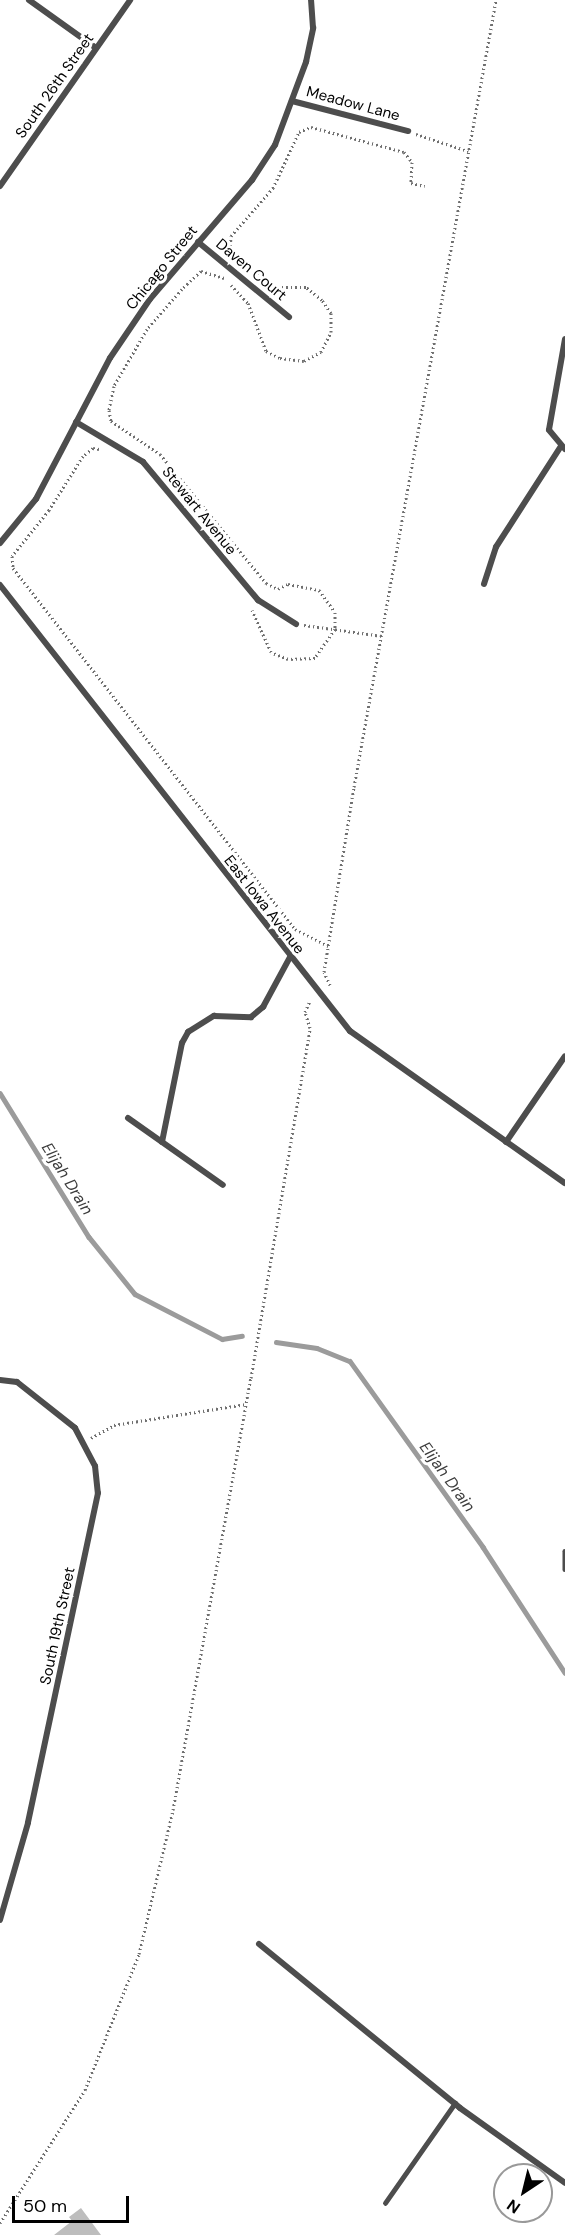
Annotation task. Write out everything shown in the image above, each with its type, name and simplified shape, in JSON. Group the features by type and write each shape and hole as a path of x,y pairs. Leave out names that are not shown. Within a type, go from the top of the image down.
{"street":[{"path":"29,0 96,48"},
{"name":"South 26th Street","path":"0,186 130,0"},
{"name":"Chicago Street","path":"0,543 36,499 110,358 150,299 252,180 275,144 292,101 313,28 311,0"},
{"name":"Meadow Lane","path":"292,101 408,131"},
{"name":"Daven Court","path":"198,242 289,317"},
{"path":"484,584 496,547 563,448 549,430 565,339"},
{"name":"Stewart Avenue","path":"76,422 143,462 258,600 296,624"},
{"name":"East Iowa Avenue","path":"0,585 350,1031 565,1183"},
{"path":"162,1142 182,1043 188,1032 214,1016 251,1017 263,1007 290,957"},
{"path":"506,1142 565,1056"},
{"path":"128,1118 223,1185"},
{"name":"South 19th Street","path":"0,1380 17,1382 75,1428 85,1442 95,1466 98,1492 28,1823 2,1903 0,1920"},
{"path":"259,1944 455,2103 565,2183"}],"lane":[{"path":"565,1551 565,1569"},
{"path":"385,2203 455,2103"}],"path":[{"path":"330,985 324,972 328,946 496,0"},
{"path":"244,600 258,617 272,652 288,659 315,658 335,629 334,612 319,590 288,584 278,589 266,583 160,454 111,421 110,402 114,386 147,329 201,271 225,278 248,303 266,351 280,358 304,361 321,352 331,332 331,313 322,300 306,287 278,287 230,250 231,236 273,188 299,132 311,127 404,152 412,162 411,183 425,186"},
{"path":"408,131 468,151"},
{"path":"109,452 93,448 83,456 49,510 12,556 13,568 295,929 328,946"},
{"path":"296,624 382,636"},
{"path":"0,2223 85,2090 140,1954 173,1810 289,1163 310,1028 305,1005 310,1001"},
{"path":"85,1442 114,1425 246,1404"}],"building":[{"path":"81,2208 101,2235 54,2235 72,2221 69,2217"}],"waterway":[{"name":"Elijah Drain","path":"0,1093 89,1237 135,1294 222,1339 242,1336"},
{"name":"Elijah Drain","path":"276,1342 317,1348 350,1361 483,1547 565,1673"}]}
